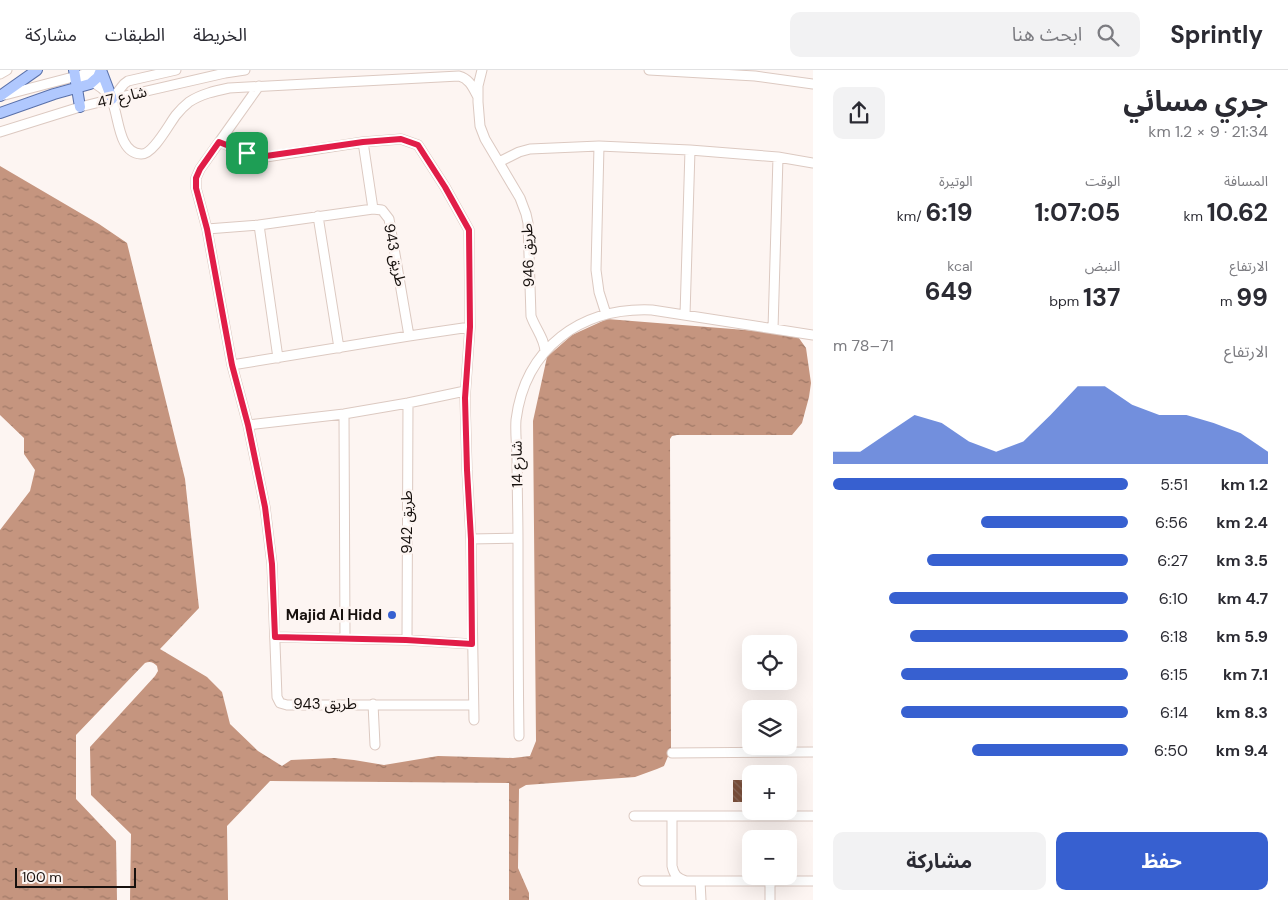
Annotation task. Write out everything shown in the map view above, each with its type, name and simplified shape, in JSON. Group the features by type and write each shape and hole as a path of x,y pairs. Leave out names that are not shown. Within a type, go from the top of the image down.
{"main road":[{"path":"0,96 37,70"},
{"path":"0,113 93,82 101,70"},
{"path":"101,70 112,99"},
{"path":"75,73 80,107"}],"street":[{"path":"0,74 7,70"},
{"name":"شارع 47","path":"0,96 75,73 101,70"},
{"path":"112,99 128,81 176,70"},
{"name":"شارع 47","path":"0,132 80,107 225,73 246,70"},
{"name":"طريق 946","path":"482,70 478,86 480,126 520,198 526,214 528,223 531,316 544,344 545,352"},
{"path":"650,70 755,76 813,84"},
{"path":"75,73 93,82 112,99 124,142 132,151 141,154 147,153 155,145 182,108 202,96 229,88 455,73 468,80 478,97"},
{"name":"طريق 943","path":"259,86 200,169 196,178 196,188 207,229 232,365 248,425 265,507 272,564 277,698 280,703 287,705 473,705"},
{"path":"219,142 247,153 266,156 363,142 401,139 418,145 445,187 469,230 470,327 465,391 471,539 474,720"},
{"path":"363,142 373,209"},
{"path":"599,146 596,270 599,292 606,314"},
{"path":"499,162 530,149 599,146 778,156 813,163"},
{"path":"686,315 690,150"},
{"path":"774,329 778,156"},
{"name":"طريق 943","path":"207,229 259,225 373,209 382,210 390,219 409,336"},
{"path":"318,216 339,348"},
{"path":"259,225 278,358"},
{"name":"شارع 14","path":"519,736 516,421 521,397 529,377 545,352 566,333 580,324 606,314 636,309 813,335"},
{"path":"232,365 470,327"},
{"path":"248,425 344,414 465,391"},
{"name":"طريق 942","path":"406,640 408,403"},
{"path":"344,414 344,638"},
{"path":"471,539 518,538"},
{"path":"275,637 406,640 472,644"},
{"path":"373,704 375,744"},
{"path":"672,753 813,752"},
{"path":"634,816 813,816"},
{"path":"672,816 672,866 678,878 686,881"},
{"path":"643,881 742,881"},
{"path":"700,881 701,900"},
{"path":"797,881 813,881"},
{"path":"770,885 770,900"}],"water":[{"path":"0,166 99,224 127,243 185,479 199,608 160,649 207,677 222,692 230,724 258,751 282,766 291,760 334,758 384,765 438,756 513,758 530,756 536,741 533,421 547,357 572,335 607,319 796,334 806,348 811,383 802,423 792,435 677,435 672,436 670,439 671,749 664,766 635,777 526,785 519,789 518,868 529,893 529,900 509,900 509,783 270,781 227,826 228,900 130,900 131,834 91,795 90,747 155,676 158,671 157,666 150,662 145,663 76,735 76,799 116,841 117,900 0,900 0,530 30,491 35,470 24,454 24,438 0,415"}],"building":[{"path":"733,780 742,780 742,802 733,802"}],"place":[{"name":"Majid Al Hidd","path":"392,615"}],"route":[{"path":"401,139 418,145 445,187 469,230 470,327 465,398 471,539 472,644 406,640 275,637 272,564 265,507 248,425 232,365 207,229 196,188 196,178 200,169 219,142 247,153 266,156 363,142 401,139"}]}
